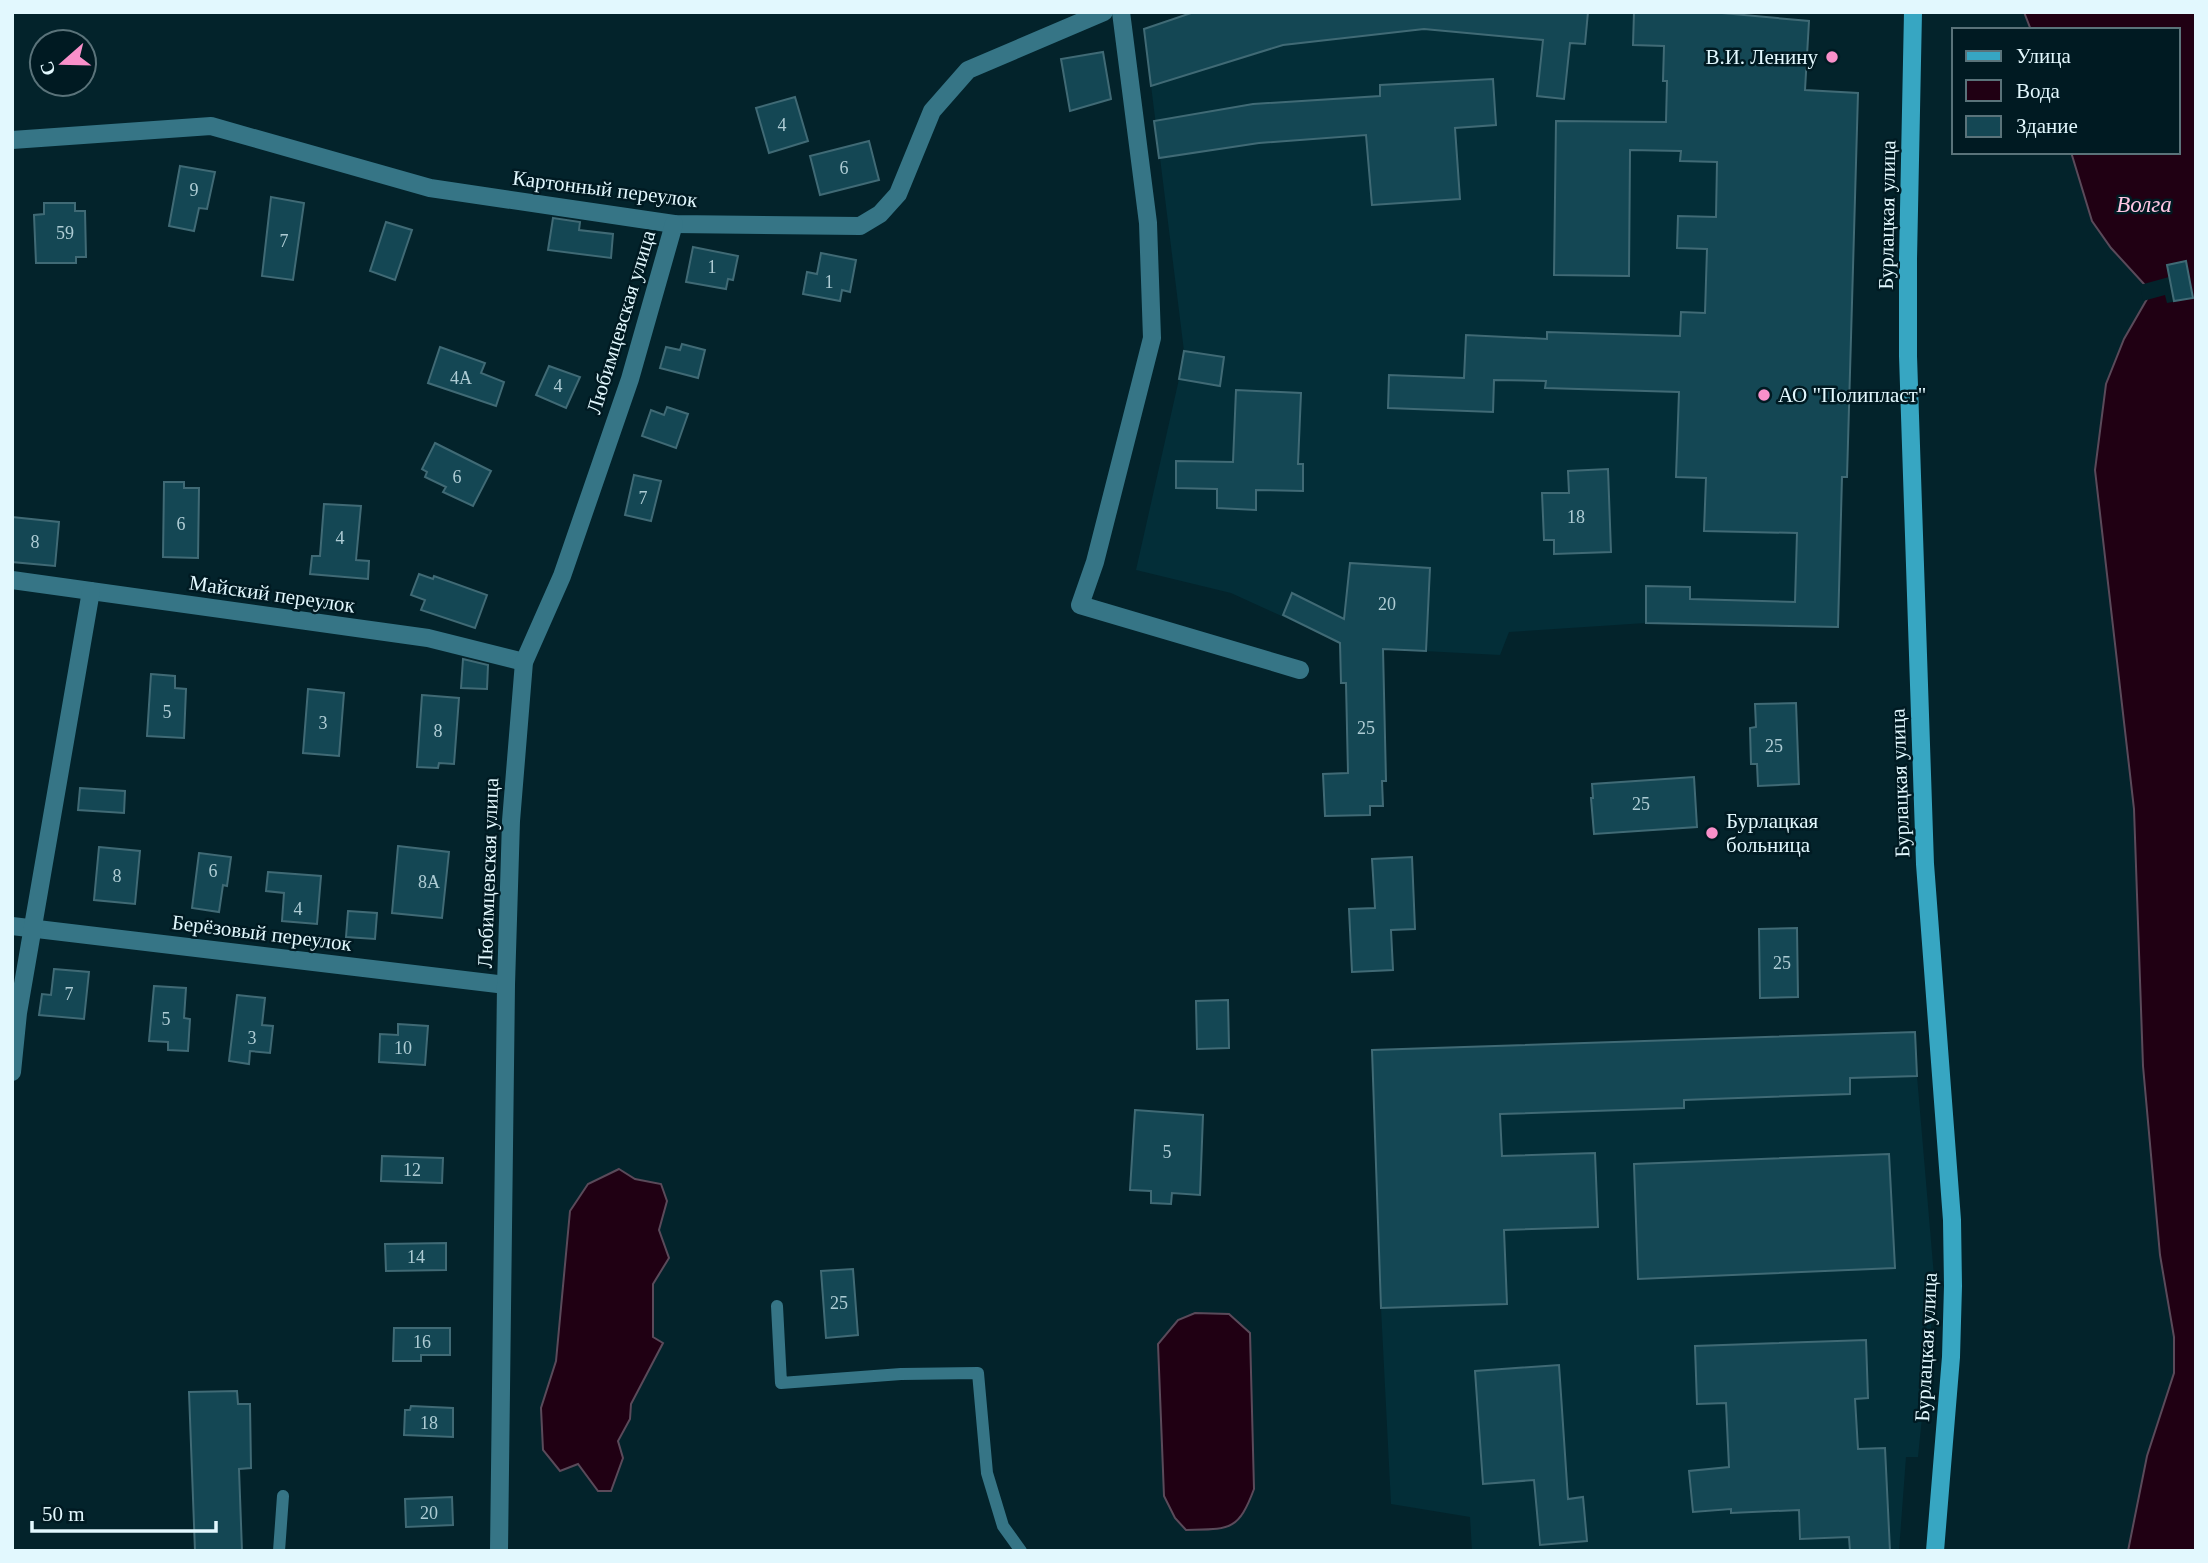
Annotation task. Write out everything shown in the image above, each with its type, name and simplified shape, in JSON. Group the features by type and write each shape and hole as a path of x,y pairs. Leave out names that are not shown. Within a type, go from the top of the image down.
{"main road":[{"name":"Бурлацкая улица","path":"1913,12 1908,259 1909,383 1925,864 1952,1220 1951,1357 1935,1551"}],"street":[{"name":"Картонный переулок","path":"12,140 211,126 430,188 674,224 860,226 880,215 898,194 932,111 968,69 1104,12"},
{"path":"1121,12 1148,223 1152,338 1095,562 1080,605 1300,670"},
{"name":"Любимцевская улица","path":"499,1551 506,985 511,821 524,662 562,576 630,379 674,224"},
{"name":"Майский переулок","path":"12,580 428,638 524,662"},
{"path":"12,1072 18,1013 91,591"},
{"name":"Берёзовый переулок","path":"12,926 506,985"}],"lane":[{"path":"777,1307 781,1383 901,1374 978,1373 987,1473 1003,1527 1021,1551"},
{"path":"279,1551 283,1496"}],"shaded area":[{"path":"1194,12 1711,12 1809,21 1805,90 1858,93 1847,477 1842,478 1838,627 1646,623 1509,632 1500,655 1366,648 1345,645 1231,593 1136,570 1184,351 1144,29"},
{"path":"1915,1032 1935,1288 1918,1457 1906,1457 1899,1551 1472,1551 1470,1517 1391,1504 1372,1050"}],"water":[{"name":"Волга","path":"2024,12 2196,12 2196,1551 2128,1551 2147,1456 2174,1373 2174,1337 2160,1255 2143,1066 2134,809 2095,470 2106,384 2124,339 2147,299 2144,284 2111,248 2092,221 2072,154 2180,154 2180,28 2030,28"},
{"path":"619,1169 635,1179 661,1184 667,1201 659,1230 669,1258 653,1284 653,1337 663,1343 631,1404 630,1419 618,1441 623,1458 611,1491 598,1491 578,1464 560,1471 543,1450 541,1408 556,1361 570,1211 588,1184"},
{"path":"1195,1313 1229,1314 1250,1333 1254,1489 1237,1521 1222,1528 1186,1530 1175,1518 1164,1496 1158,1344 1178,1320"}],"pier":[{"path":"2185,261 2193,298 2167,303 2165,295 2143,301 2140,285 2169,277 2167,265"}],"building":[{"path":"1194,12 1588,12 1585,44 1570,43 1564,99 1537,96 1543,40 1424,29 1283,45 1151,86 1144,29"},
{"name":"АО \"Полипласт\"","path":"1634,12 1711,12 1809,21 1805,90 1858,93 1847,477 1842,477 1838,627 1646,623 1646,586 1690,587 1690,599 1795,602 1797,533 1704,531 1706,478 1676,477 1679,392 1545,388 1546,381 1494,380 1493,412 1388,408 1389,375 1464,378 1466,335 1547,339 1547,332 1680,336 1681,312 1705,313 1707,249 1677,248 1678,216 1716,217 1717,162 1680,161 1681,151 1630,150 1629,276 1554,275 1556,121 1666,122 1664,46 1633,45"},
{"path":"1103,52 1111,99 1070,111 1061,59"},
{"path":"1493,79 1496,125 1455,128 1460,199 1372,205 1366,135 1259,143 1159,158 1154,121 1253,104 1380,96 1380,85"},
{"path":"795,97 808,141 769,153 756,108"},
{"path":"869,141 879,180 820,195 810,156"},
{"path":"180,166 215,172 207,209 199,208 194,231 169,226"},
{"path":"271,197 304,203 293,280 262,276"},
{"path":"44,203 75,203 75,211 85,211 86,257 76,257 76,263 36,263 34,215 44,214"},
{"path":"553,218 580,222 579,230 613,234 611,258 548,250"},
{"path":"386,222 412,230 395,280 370,271"},
{"path":"693,247 738,256 733,280 728,279 726,289 686,282"},
{"path":"821,253 856,260 850,292 842,290 840,301 803,294 807,272 817,274"},
{"path":"2186,261 2193,298 2174,301 2167,265"},
{"path":"682,344 705,350 698,378 660,368 666,347 680,350"},
{"path":"440,347 485,363 481,373 504,382 496,406 428,383"},
{"path":"1184,351 1224,357 1220,386 1179,379"},
{"path":"549,366 580,377 566,408 536,395"},
{"path":"1236,390 1301,393 1298,464 1303,464 1303,491 1256,490 1256,510 1217,508 1217,489 1176,488 1176,461 1233,462"},
{"path":"667,407 688,414 676,448 642,436 651,410 664,415"},
{"path":"435,443 491,471 473,506 443,492 446,487 425,477 427,472 422,469"},
{"path":"1608,469 1611,552 1554,554 1554,540 1544,540 1542,493 1569,493 1568,471"},
{"path":"634,475 661,481 651,521 625,515"},
{"path":"164,482 184,482 184,488 199,488 198,558 163,557"},
{"path":"324,504 361,506 356,560 369,561 368,579 310,574 312,556 320,556"},
{"path":"12,517 59,522 55,566 12,562"},
{"path":"1350,563 1430,568 1426,651 1383,649 1386,781 1382,781 1383,806 1370,806 1370,815 1325,816 1323,774 1348,773 1346,683 1341,683 1340,643 1283,615 1292,593 1344,619"},
{"path":"419,574 433,579 434,576 487,595 475,628 421,610 425,600 411,595"},
{"path":"463,659 488,665 487,689 461,688"},
{"path":"151,674 175,676 175,688 186,689 184,738 147,736"},
{"path":"308,689 344,693 339,756 303,753"},
{"path":"422,695 459,698 454,764 439,763 438,768 417,767"},
{"path":"1796,703 1799,784 1758,786 1757,764 1751,764 1750,728 1756,727 1755,704"},
{"path":"1694,777 1697,827 1594,834 1592,784"},
{"path":"80,788 125,791 124,813 78,810"},
{"path":"398,846 449,852 442,918 392,913"},
{"path":"99,847 140,851 135,904 94,900"},
{"path":"199,853 231,857 227,886 223,885 219,912 192,908"},
{"path":"1412,857 1415,929 1391,930 1393,970 1352,972 1349,909 1375,908 1372,859"},
{"path":"268,872 321,876 317,924 282,921 284,893 266,891"},
{"path":"348,911 377,913 375,939 346,937"},
{"path":"1797,928 1798,997 1760,998 1759,929"},
{"path":"54,969 89,972 84,1019 39,1015 42,994 51,995"},
{"path":"154,986 186,988 184,1018 190,1019 188,1051 168,1050 168,1042 149,1041"},
{"path":"237,995 265,998 262,1025 273,1026 270,1053 250,1051 249,1064 229,1061"},
{"path":"1228,1000 1229,1048 1197,1049 1196,1001"},
{"path":"398,1024 428,1026 425,1065 379,1062 380,1034 398,1035"},
{"path":"1915,1032 1917,1076 1850,1078 1850,1094 1684,1100 1684,1108 1500,1114 1502,1156 1595,1153 1598,1227 1504,1230 1507,1304 1381,1308 1372,1050"},
{"path":"1135,1110 1203,1115 1200,1195 1172,1193 1171,1204 1151,1203 1151,1191 1130,1190"},
{"path":"1889,1154 1895,1268 1638,1279 1634,1164"},
{"path":"382,1156 443,1158 442,1183 381,1181"},
{"path":"446,1243 446,1270 386,1271 385,1244"},
{"path":"853,1269 858,1335 826,1338 821,1271"},
{"path":"394,1328 450,1328 450,1355 421,1355 421,1361 393,1361"},
{"path":"1866,1340 1868,1398 1855,1399 1858,1449 1885,1448 1890,1551 1850,1551 1849,1537 1800,1539 1799,1510 1731,1513 1731,1509 1693,1512 1689,1471 1729,1467 1726,1403 1697,1404 1695,1346"},
{"path":"1559,1365 1568,1499 1583,1497 1587,1541 1540,1545 1534,1480 1483,1484 1475,1371"},
{"path":"237,1391 238,1404 250,1404 251,1468 239,1469 242,1551 195,1551 189,1392"},
{"path":"411,1406 453,1408 453,1437 404,1435 405,1410 410,1410"},
{"path":"452,1497 453,1525 406,1527 405,1499"}],"place":[{"name":"В.И. Ленину","path":"1832,57"},
{"name":"АО \"Полипласт\"","path":"1764,395"},
{"name":"Бурлацкая больница","path":"1712,833"}]}
